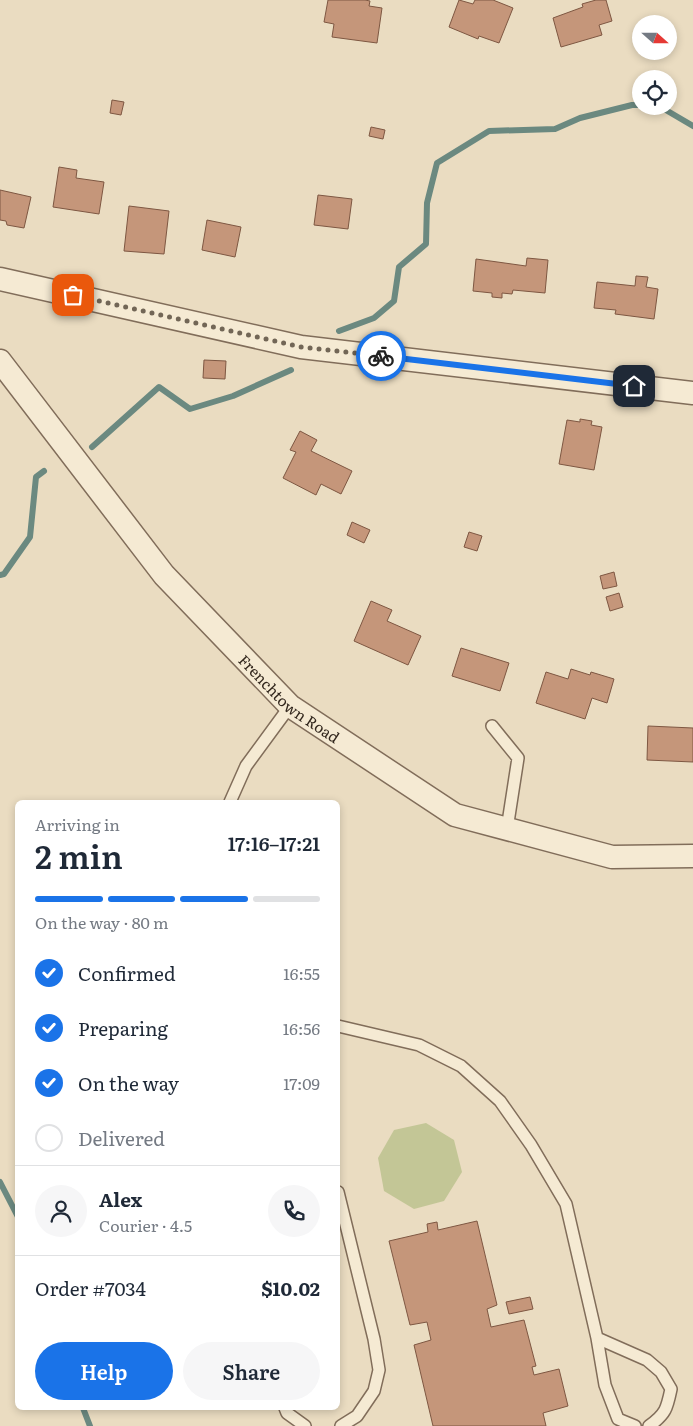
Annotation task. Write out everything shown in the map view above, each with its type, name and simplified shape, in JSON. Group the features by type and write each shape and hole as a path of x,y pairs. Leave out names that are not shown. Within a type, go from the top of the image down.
{"street":[{"path":"0,279 301,347 693,393"},
{"name":"Frenchtown Road","path":"0,361 164,575 290,706 455,815 612,857 693,856"}],"lane":[{"path":"231,800 246,766 290,706"},
{"path":"492,726 518,758 507,829"},
{"path":"340,1026 419,1046 461,1066 500,1101 531,1145 566,1204 597,1338 605,1385 618,1419 635,1426"},
{"path":"340,1200 374,1339 379,1370 374,1391 357,1416 341,1426"},
{"path":"597,1338 647,1360 661,1372 671,1389 667,1408 649,1426"},
{"path":"285,1410 286,1413 304,1426"}],"green space":[{"path":"426,1123 454,1140 462,1172 444,1201 414,1209 384,1191 378,1158 394,1130"}],"building":[{"path":"328,0 365,0 370,1 369,6 382,8 377,43 332,37 334,24 324,22"},
{"path":"459,0 473,4 475,0 493,0 513,8 499,43 479,36 478,39 449,27"},
{"path":"596,0 606,0 612,21 599,25 602,35 561,47 553,18 583,7 582,4"},
{"path":"112,100 124,102 121,115 110,113"},
{"path":"371,127 385,130 383,139 369,136"},
{"path":"59,167 77,170 76,178 104,182 99,214 53,207"},
{"path":"0,190 31,197 24,228 7,225 6,221 0,220"},
{"path":"318,195 352,199 348,229 314,225"},
{"path":"129,206 169,211 164,254 124,251"},
{"path":"207,220 241,227 235,257 202,250"},
{"path":"527,258 548,260 545,293 513,290 512,294 502,293 502,298 492,297 492,293 473,291 476,259 526,266"},
{"path":"636,276 648,277 646,287 658,289 654,319 615,314 616,310 594,308 597,282 635,286"},
{"path":"204,360 226,361 225,379 203,378"},
{"path":"580,419 592,421 591,425 602,427 594,470 559,464 567,420 580,422"},
{"path":"300,431 317,440 311,451 352,471 341,494 321,484 316,495 283,478 296,452 290,450"},
{"path":"352,522 370,530 364,543 347,535"},
{"path":"469,532 482,536 477,551 464,547"},
{"path":"614,572 617,586 603,589 600,576"},
{"path":"619,593 623,607 610,611 606,597"},
{"path":"371,601 392,610 387,621 421,636 408,665 354,641"},
{"path":"461,648 509,663 500,691 452,676"},
{"path":"571,669 590,675 591,672 614,679 607,703 592,698 585,719 536,703 546,672 568,679"},
{"path":"648,726 693,728 693,762 647,760"},
{"path":"477,1221 497,1305 487,1309 491,1327 524,1320 536,1366 532,1367 534,1375 559,1369 568,1406 543,1413 546,1426 433,1426 414,1345 431,1340 427,1322 410,1325 389,1241 428,1232 427,1224 437,1222 438,1230"},
{"path":"530,1297 533,1309 509,1314 506,1302"}],"waterway":[{"path":"339,331 374,318 394,301 399,267 426,244 427,203 437,163 489,131 555,129 580,118 632,105"},
{"path":"674,115 693,126"},
{"path":"92,447 159,387 190,409 233,396 291,370"},
{"path":"0,575 4,574 30,537 36,477 44,471"},
{"path":"0,1182 15,1211"},
{"path":"84,1410 90,1426"}],"way so far":[{"path":"73,295 301,347 381,356"}],"route":[{"path":"381,356 634,386"}]}
